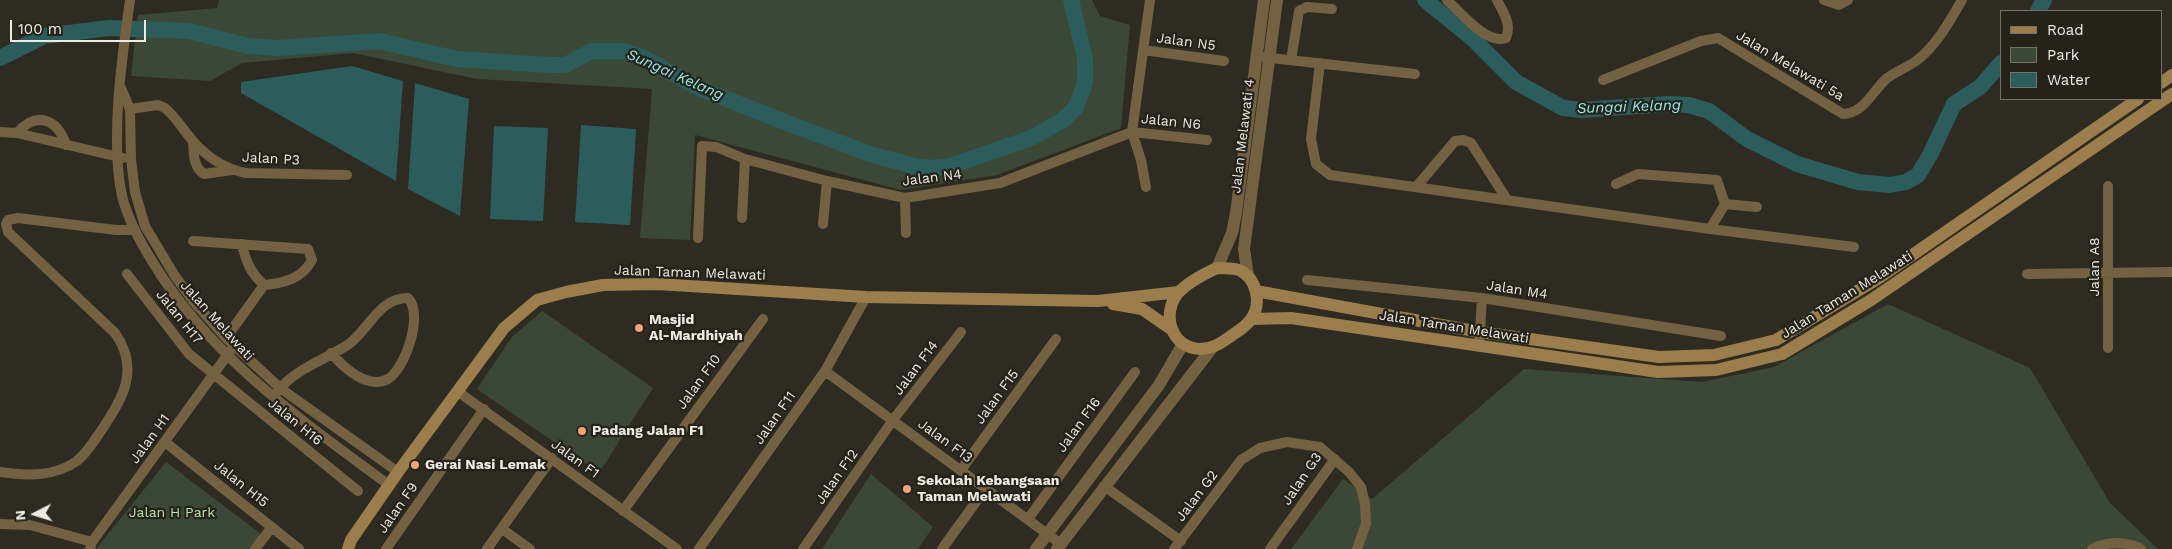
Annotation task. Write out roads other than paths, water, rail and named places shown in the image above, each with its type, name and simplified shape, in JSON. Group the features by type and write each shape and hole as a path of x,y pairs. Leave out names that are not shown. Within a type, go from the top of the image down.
{"main road":[{"name":"Jalan Taman Melawati","path":"1252,319 1291,318 1658,372 1716,370 1782,354 1871,300 2172,94"},
{"name":"Jalan Taman Melawati","path":"1256,291 1480,332 1659,357 1714,355 1776,340 1879,278 2137,100"},
{"path":"1217,268 1239,270 1248,276 1256,291 1256,311 1245,327 1212,348 1192,348 1178,340 1171,329 1170,310 1179,292 1217,268"},
{"name":"Jalan Taman Melawati","path":"348,549 352,540 398,472 504,328 537,300 602,285 657,284 866,297 1098,301 1179,292"},
{"name":"Jalan Taman Melawati","path":"1098,301 1142,309 1171,329"}],"street":[{"name":"Jalan Melawati","path":"130,0 121,87 118,157 122,196 134,230 165,283 187,312 227,355 272,398 389,485"},
{"path":"1146,187 1141,160 1132,132 1150,0"},
{"name":"Jalan Melawati 4","path":"1248,276 1244,249 1262,57 1264,0"},
{"name":"Jalan Melawati 4","path":"1217,268 1232,233 1262,57 1277,0"},
{"path":"1447,0 1484,34 1493,40 1500,40 1506,38 1508,22 1497,0"},
{"path":"1824,0 1839,5 1848,0"},
{"name":"Jalan Melawati 5a","path":"1603,80 1701,41 1718,38 1843,114 1851,114 1858,110 1887,78 1917,60 1945,30 1962,0"},
{"path":"1292,60 1299,11 1307,6 1332,9"},
{"name":"Jalan N5","path":"1143,50 1224,61"},
{"path":"1262,57 1415,74"},
{"path":"1320,64 1310,139 1316,164 1330,175 1506,198 1710,229 1854,247"},
{"name":"Jalan Melawati","path":"121,87 130,109 131,159 135,192 145,226 175,276 226,338 280,388 398,472"},
{"name":"Jalan P3","path":"130,109 158,105 165,108 193,142 221,165 233,170 246,173 347,175"},
{"path":"16,133 25,123 38,120 48,121 58,127 66,145"},
{"path":"0,132 16,133 131,159"},
{"name":"Jalan N6","path":"1132,132 1207,140"},
{"name":"Jalan N4","path":"698,238 702,146 716,147 745,159 827,181 905,198 1000,183 1132,132"},
{"path":"1417,186 1455,142 1463,140 1468,141 1475,147 1506,198"},
{"path":"193,142 194,159 198,170 204,174 233,170"},
{"path":"742,218 745,159"},
{"path":"1616,184 1638,174 1717,180 1726,204"},
{"path":"822,224 827,181"},
{"name":"Jalan A8","path":"2108,186 2108,348"},
{"path":"905,198 906,233"},
{"path":"1726,204 1757,207"},
{"path":"1710,229 1726,204"},
{"path":"0,472 32,476 57,470 78,460 90,447 118,404 127,382 128,368 126,354 114,333 8,232 3,223 18,218 116,230 134,230"},
{"path":"193,242 242,244 308,249 312,253 312,260 303,272 285,283 264,285 252,275 246,263 242,244"},
{"path":"2027,274 2172,272"},
{"name":"Jalan H17","path":"127,274 190,354 214,374"},
{"name":"Jalan M4","path":"1307,280 1482,298 1722,336"},
{"path":"226,338 264,285"},
{"name":"Jalan F11","path":"699,549 825,370 866,297"},
{"path":"272,398 280,388 298,373 331,353 349,344 386,303 398,298 408,298 413,303 415,327 407,350 389,378 380,381 363,379 340,364 331,353"},
{"path":"1479,347 1482,298"},
{"name":"Jalan F10","path":"623,511 763,319"},
{"name":"Jalan F14","path":"893,420 961,332"},
{"name":"Jalan F15","path":"961,470 1056,339"},
{"path":"1036,549 1159,385 1183,344"},
{"name":"Jalan H1","path":"91,545 234,346"},
{"path":"1059,546 1212,348"},
{"name":"Jalan F13","path":"825,370 1048,534 1059,546"},
{"name":"Jalan F16","path":"1028,519 1135,372"},
{"name":"Jalan H16","path":"214,374 358,491"},
{"name":"Jalan F1","path":"458,391 677,549"},
{"name":"Jalan F9","path":"386,549 484,409"},
{"name":"Jalan F12","path":"803,549 893,420"},
{"name":"Jalan H15","path":"165,442 299,549"},
{"name":"Jalan G3","path":"1241,460 1260,448 1287,442 1320,446 1336,459 1270,549"},
{"path":"487,549 552,458"},
{"path":"1336,459 1361,487 1365,504 1366,524 1357,549"},
{"name":"Jalan G2","path":"1178,545 1241,460"},
{"path":"1104,486 1178,545"},
{"path":"942,549 986,488"},
{"path":"0,524 30,525 91,545"},
{"path":"256,549 272,527"},
{"path":"502,529 530,549"},
{"path":"2092,549 2123,543 2141,549"}],"water":[{"path":"352,66 403,81 396,181 241,93 241,82"},
{"path":"415,83 469,99 460,216 408,189"},
{"path":"581,125 636,129 630,225 575,222"},
{"path":"494,126 548,128 543,221 490,219"}],"waterway":[{"name":"Sungai Kelang","path":"0,58 44,36 109,28 189,31 248,46 278,48 379,41 457,59 548,65 565,65 592,51 624,51 642,57 699,88 777,119 870,154 914,166 930,168 950,166 1031,138 1063,120 1076,107 1085,83 1085,59 1071,0"},
{"name":"Sungai Kelang","path":"1425,0 1472,38 1516,82 1563,108 1581,110 1668,104 1689,105 1709,111 1747,139 1797,164 1858,182 1890,185 1906,182 1918,175 1930,155 1954,104 1980,87 2000,64"},
{"name":"Sungai Kelang","path":"2039,10 2044,0"}],"place":[{"name":"Masjid Al-Mardhiyah","path":"639,328"},
{"name":"Padang Jalan F1","path":"582,431"},
{"name":"Gerai Nasi Lemak","path":"415,465"},
{"name":"Sekolah Kebangsaan Taman Melawati","path":"907,489"}],"park label":[{"name":"Jalan H Park","path":"172,513"}]}
